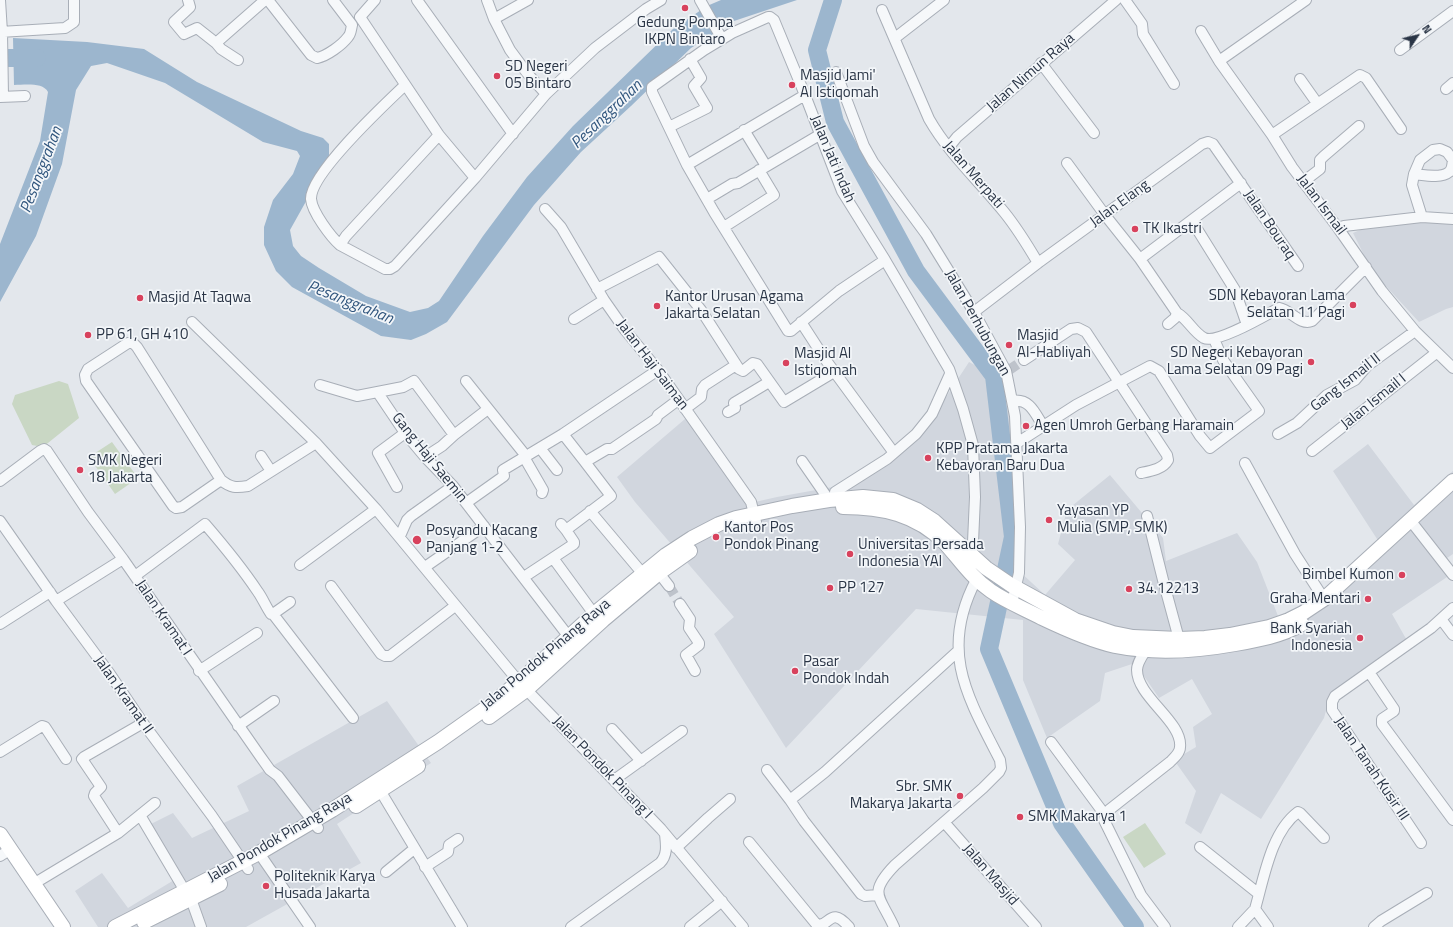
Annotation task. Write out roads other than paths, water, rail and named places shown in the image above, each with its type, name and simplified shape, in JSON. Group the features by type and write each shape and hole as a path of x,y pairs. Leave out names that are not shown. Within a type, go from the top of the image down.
{"main road":[{"path":"1413,524 1453,481"},
{"path":"1413,524 1453,494"},
{"name":"Jalan Pondok Pinang Raya","path":"115,927 155,911 246,865 443,749 523,686 659,573 697,545 756,518 792,506 832,500 863,498 893,500 916,510 934,521 986,568 1009,584 1075,620 1113,633 1133,637 1179,639 1230,635 1269,627 1289,620 1303,613 1324,599 1413,524"},
{"name":"Jalan Pondok Pinang Raya","path":"523,686 569,637 594,614 666,556 692,538 719,524 832,508 861,507 891,511 911,518 930,530 944,543 976,580 990,590 1010,602 1071,632 1114,646 1146,650 1183,650 1228,645 1270,637 1294,629 1327,608 1413,524"},
{"path":"990,590 1009,584"},
{"path":"0,834 6,852 35,883 63,927"},
{"name":"Jalan Pondok Pinang Raya","path":"132,927 155,911"}],"street":[{"path":"0,0 2,35 2,93 25,96"},
{"path":"2,35 66,28 74,22 74,0"},
{"path":"188,0 190,7 174,22 184,34 197,28 216,43 221,49 238,60"},
{"path":"216,43 267,0 311,55 317,58 325,55 339,45 351,32 352,25 333,0"},
{"path":"375,0 360,16 405,86 439,135 475,178"},
{"path":"417,0 513,134"},
{"path":"487,0 494,19 510,50 527,73 546,94"},
{"path":"494,19 528,0"},
{"path":"405,86 340,151 312,190 311,199 313,208 340,246 385,269 390,269 395,266 475,178 546,94 644,4 661,0"},
{"path":"700,0 720,36"},
{"path":"895,38 944,0"},
{"name":"Jalan Nimun Raya","path":"949,147 957,137 1041,63 1116,0"},
{"path":"1125,0 1142,24 1143,34 1174,84"},
{"path":"1219,61 1306,0"},
{"name":"Jalan Merpati","path":"882,10 929,118 938,135 1005,212 1022,236 1038,263"},
{"path":"1400,50 1453,11"},
{"name":"Jalan Jati Indah","path":"669,127 651,90 652,87 720,36 732,33 768,17 773,18 821,134 842,191 885,260 949,369 973,444 975,497 973,542 970,553"},
{"name":"Jalan Ismail","path":"1201,31 1219,61 1272,135 1292,167 1338,228 1382,291 1415,331 1453,368"},
{"path":"690,59 701,78 701,80 694,86 707,108 669,127 687,165 707,200 788,331 791,331 839,291 885,260"},
{"path":"1041,63 1094,133"},
{"name":"Jalan Perhubungan","path":"836,72 864,146 873,162 926,234 1008,370 1017,443 1020,527 1019,573 1009,584 1010,602"},
{"path":"1272,135 1362,73 1402,128"},
{"path":"1300,80 1317,103"},
{"path":"687,165 805,95"},
{"path":"1303,182 1320,169 1320,160 1359,126"},
{"path":"724,227 774,195 763,168 744,130"},
{"path":"707,200 732,184 738,183 821,134"},
{"path":"340,246 346,236 439,135"},
{"name":"Jalan Bouraq","path":"1202,144 1208,142 1213,144 1298,266"},
{"name":"Jalan Elang","path":"1038,263 1202,144"},
{"path":"1067,162 1105,215 1140,259 1177,313 1183,316 1204,338 1214,339 1226,335 1279,308 1288,311 1305,323 1312,321 1366,267"},
{"path":"1414,174 1412,185 1422,217"},
{"name":"Jalan Bouraq","path":"1140,259 1241,183"},
{"name":"Jalan Haji Saiman","path":"545,209 561,227 597,289 625,330 658,370 751,502 756,518"},
{"path":"1338,228 1344,226 1422,217 1453,219"},
{"path":"1192,221 1234,290 1247,324"},
{"path":"597,289 659,257 701,310 739,369 743,371 755,363 782,402 785,402 834,372"},
{"path":"974,312 1038,263"},
{"path":"574,319 604,300"},
{"path":"1168,324 1175,318 1177,313"},
{"name":"Jalan Pondok Pinang I","path":"192,322 316,443 400,536 455,606 523,686 671,841 743,927"},
{"path":"802,322 834,372 894,453"},
{"path":"1024,360 1071,329 1078,328 1083,330 1090,337 1167,455 1168,460 1164,466 1155,470 1141,473"},
{"name":"Gang Ismail II","path":"1278,434 1297,423 1327,394 1355,380 1367,366 1415,331"},
{"path":"1017,443 1076,405 1150,366 1157,370 1200,436 1210,448 1259,411 1223,360 1214,339"},
{"path":"221,480 182,507 176,508 173,506 86,381 85,375 88,368 128,343 133,343 137,347 221,480 229,486 248,486 316,443"},
{"name":"Jalan Ismail I","path":"1312,451 1436,352"},
{"path":"685,409 701,397 702,389 705,385 736,365"},
{"path":"466,503 504,476 503,470 563,434 658,370"},
{"path":"832,500 835,492 894,453 916,434 932,414 950,374"},
{"path":"320,385 357,396 403,387 414,381 454,435"},
{"path":"466,381 525,457 536,477 542,493"},
{"path":"728,412 735,408 734,403 768,382"},
{"name":"Gang Haji Saemin","path":"378,393 405,433 425,457 453,486 569,637"},
{"path":"585,462 607,449 612,449 656,419 658,415 678,400"},
{"path":"1012,401 1022,401 1028,403 1043,426"},
{"path":"425,457 442,446 488,409"},
{"path":"397,487 378,453 405,433"},
{"path":"524,577 574,544 563,527 590,511 610,496 563,434"},
{"path":"540,448 557,470"},
{"name":"Jalan Kramat I","path":"0,481 40,451 44,449 47,451 238,726 266,764 278,776 315,825"},
{"path":"261,456 271,471"},
{"path":"802,461 832,500"},
{"path":"1245,463 1295,554 1324,599"},
{"path":"400,536 407,520 411,516 453,486"},
{"path":"300,565 376,509"},
{"path":"590,511 643,574"},
{"path":"1147,516 1179,639"},
{"name":"Jalan Kramat II","path":"0,521 246,865"},
{"path":"135,576 205,524 236,560 259,594 270,614 273,614 353,718"},
{"path":"1413,524 1453,575"},
{"path":"425,567 484,526"},
{"path":"553,558 594,614"},
{"path":"0,624 123,559"},
{"path":"659,573 669,586"},
{"path":"894,927 878,895 880,885 886,875 983,788 1001,768 1000,760 974,710 960,669 958,651 960,620 968,595 976,580"},
{"path":"331,586 381,654 386,656 390,656 455,606"},
{"path":"273,614 290,602"},
{"path":"680,604 690,619 689,628 699,643 699,645 686,654 695,671"},
{"name":"Jalan Tanah Kusir III","path":"1420,843 1332,710 1332,702 1335,696 1441,619 1453,608"},
{"path":"1441,619 1453,635"},
{"path":"199,671 257,633"},
{"path":"1146,650 1137,669 1139,680 1146,692 1173,727 1180,739 1180,747 1175,757 1170,762 1114,806 1105,815 1104,820 1141,895 1165,927"},
{"path":"790,800 825,772 958,651"},
{"path":"1369,672 1394,709 1394,711 1382,719 1382,724 1451,814"},
{"path":"238,726 274,701"},
{"path":"118,833 94,796 101,787 82,759 143,723"},
{"path":"0,752 42,726 45,727 66,759"},
{"path":"612,729 641,760"},
{"path":"614,780 682,731"},
{"path":"1051,742 1105,815"},
{"path":"767,770 861,894 865,896 878,895"},
{"path":"377,787 462,927"},
{"path":"572,927 660,863 663,860 667,846 671,841 708,818 730,799"},
{"path":"35,883 118,833 155,803"},
{"path":"1238,927 1255,909 1268,863 1280,831 1296,813 1300,813 1324,838"},
{"path":"140,815 188,895 201,927"},
{"name":"Jalan Masjid","path":"944,822 1036,927"},
{"path":"426,867 448,852 449,845 458,839"},
{"path":"749,842 817,925 823,926 834,918 838,918 849,927"},
{"path":"1200,847 1259,894"},
{"path":"386,872 414,848"},
{"path":"262,856 310,927"},
{"path":"1374,927 1381,921 1427,893"},
{"path":"690,927 722,901"},
{"path":"1255,909 1268,927"}],"water":[{"path":"721,0 797,0 734,21 691,48 581,152 534,205 447,322 426,334 411,340 381,336 292,287 276,271 264,245 264,227 273,200 293,174 300,156 297,151 263,142 165,83 107,63 91,66 76,90 62,164 36,236 0,302 0,244 40,141 48,92 46,89 38,85 14,85 13,38 87,42 144,49 197,82 301,131 323,138 329,144 329,156 323,171 290,230 293,246 301,256 366,296 410,312 428,308 439,301 483,236 527,177 573,126 673,29 707,6"}],"waterway":[{"path":"833,0 817,50 835,122 916,271 994,376 1013,537 989,649 1062,823 1135,927"},
{"name":"Pesanggrahan","path":"0,58 37,58"}],"tunnel":[{"path":"1009,370 1024,360"},
{"path":"669,586 680,604"}],"place":[{"name":"Gedung Pompa IKPN Bintaro","path":"685,8"},
{"name":"SD Negeri 05 Bintaro","path":"497,76"},
{"name":"Masjid Jami' Al Istiqomah","path":"792,85"},
{"name":"TK Ikastri","path":"1135,229"},
{"name":"Masjid At Taqwa","path":"140,298"},
{"name":"SDN Kebayoran Lama Selatan 11 Pagi","path":"1353,305"},
{"name":"Kantor Urusan Agama Jakarta Selatan","path":"657,306"},
{"name":"PP 61, GH 410","path":"88,335"},
{"name":"Masjid Al-Habliyah","path":"1009,345"},
{"name":"SD Negeri Kebayoran Lama Selatan 09 Pagi","path":"1311,362"},
{"name":"Masjid Al Istiqomah","path":"786,363"},
{"name":"Agen Umroh Gerbang Haramain","path":"1026,426"},
{"name":"KPP Pratama Jakarta Kebayoran Baru Dua","path":"928,458"},
{"name":"SMK Negeri 18 Jakarta","path":"80,470"},
{"name":"Yayasan YP Mulia (SMP, SMK)","path":"1049,520"},
{"name":"Kantor Pos Pondok Pinang","path":"716,537"},
{"name":"Posyandu Kacang Panjang 1-2","path":"417,540"},
{"name":"Universitas Persada Indonesia YAI","path":"850,554"},
{"name":"Bimbel Kumon","path":"1402,575"},
{"name":"PP 127","path":"830,588"},
{"name":"34.12213","path":"1129,589"},
{"name":"Graha Mentari","path":"1368,599"},
{"name":"Bank Syariah Indonesia","path":"1360,638"},
{"name":"Pasar Pondok Indah","path":"795,671"},
{"name":"Sbr. SMK Makarya Jakarta","path":"960,796"},
{"name":"SMK Makarya 1","path":"1020,817"},
{"name":"Politeknik Karya Husada Jakarta","path":"266,886"}]}
